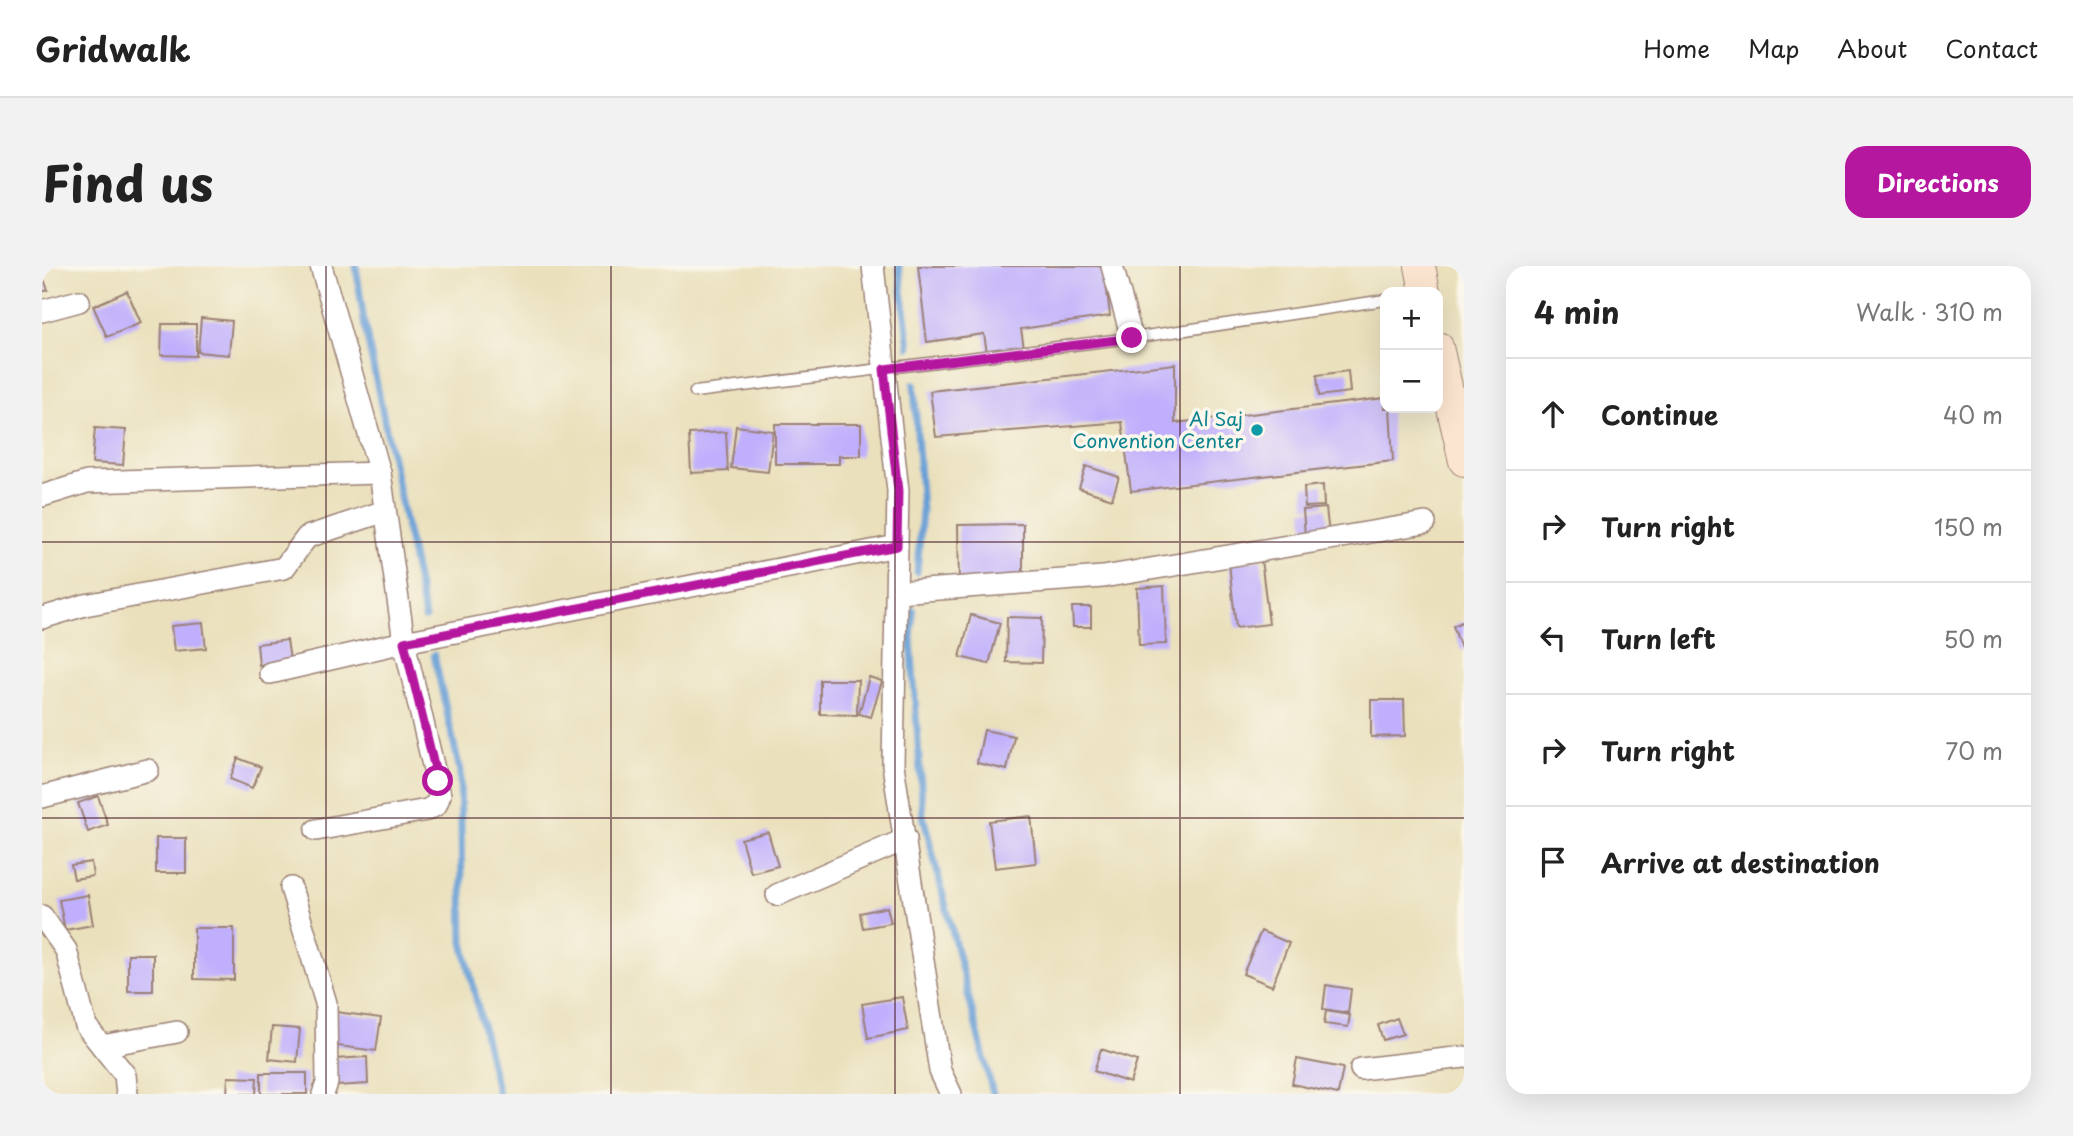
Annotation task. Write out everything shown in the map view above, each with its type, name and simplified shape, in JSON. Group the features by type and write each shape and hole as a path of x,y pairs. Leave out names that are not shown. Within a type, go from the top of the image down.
{"street":[{"path":"316,830 427,810 436,806 440,795 404,642 380,473 321,266"},
{"path":"873,266 898,491 893,765 940,1071 951,1094"},
{"path":"1112,266 1132,338"},
{"path":"1420,266 1424,287"},
{"path":"42,311 79,302"},
{"path":"1439,350 1464,461"},
{"path":"42,496 87,482 380,473"},
{"path":"42,618 85,605 284,568 307,537 385,511"},
{"path":"897,592 1103,576 1425,523"},
{"path":"270,673 404,642 897,546"},
{"path":"42,797 148,770"},
{"path":"777,895 906,839"},
{"path":"291,888 326,1003 327,1083 323,1094"},
{"path":"42,916 66,950 86,1026 125,1075 127,1094"},
{"path":"102,1046 177,1032"},
{"path":"1361,1069 1464,1057"}],"lane":[{"path":"695,392 1132,338 1380,301"}],"building":[{"path":"918,266 1104,266 1110,316 1021,329 1024,348 987,353 984,334 927,342"},
{"path":"42,274 48,290 42,292"},
{"path":"127,291 141,323 107,337 93,306"},
{"path":"201,318 232,321 229,355 198,352"},
{"path":"162,324 196,324 196,356 161,355"},
{"name":"Al Saj Convention Center","path":"1175,364 1175,423 1380,399 1380,413 1390,413 1393,461 1131,491 1122,422 936,437 930,391"},
{"path":"1348,371 1350,392 1319,396 1317,375"},
{"path":"775,424 861,424 861,456 839,456 839,464 775,464"},
{"path":"736,426 773,431 768,472 731,468"},
{"path":"95,428 126,430 123,465 92,463"},
{"path":"726,432 728,471 691,473 689,434"},
{"path":"1086,466 1119,477 1112,499 1079,488"},
{"path":"1323,485 1324,506 1305,507 1304,487"},
{"path":"1326,508 1329,535 1305,536 1303,510"},
{"path":"1023,524 1023,586 959,587 958,525"},
{"path":"1261,559 1269,624 1236,628 1229,563"},
{"path":"1164,586 1166,644 1139,645 1137,588"},
{"path":"1072,607 1091,607 1091,627 1073,627"},
{"path":"971,615 1000,623 989,664 960,657"},
{"path":"1007,617 1042,618 1041,663 1006,662"},
{"path":"1464,621 1464,650 1462,651 1453,626"},
{"path":"203,623 206,648 174,651 171,626"},
{"path":"287,640 290,660 259,665 257,644"},
{"path":"869,677 882,681 871,717 859,714"},
{"path":"820,680 858,680 857,715 820,714"},
{"path":"1371,700 1404,700 1405,736 1371,737"},
{"path":"984,730 1014,736 1007,770 977,763"},
{"path":"238,758 261,767 252,788 230,779"},
{"path":"98,796 108,825 88,832 78,803"},
{"path":"1031,816 1036,863 995,868 989,821"},
{"path":"768,832 778,866 751,873 741,839"},
{"path":"156,838 186,838 186,873 156,873"},
{"path":"91,862 93,876 74,879 71,865"},
{"path":"88,895 93,925 65,930 59,900"},
{"path":"887,907 891,923 863,928 860,913"},
{"path":"194,928 234,928 234,980 194,979"},
{"path":"1261,931 1289,943 1272,986 1243,974"},
{"path":"128,954 153,954 153,991 128,991"},
{"path":"1326,985 1351,989 1348,1013 1323,1009"},
{"path":"902,997 908,1030 868,1038 862,1004"},
{"path":"1326,1011 1350,1015 1348,1027 1324,1024"},
{"path":"336,1012 381,1018 376,1051 331,1045"},
{"path":"1397,1018 1403,1034 1383,1040 1378,1025"},
{"path":"272,1027 300,1029 297,1062 269,1059"},
{"path":"1101,1049 1137,1061 1130,1083 1094,1071"},
{"path":"367,1057 368,1084 337,1086 335,1059"},
{"path":"1297,1059 1343,1068 1338,1094 1292,1084"},
{"path":"261,1073 307,1073 307,1094 261,1094"},
{"path":"228,1077 257,1078 256,1094 227,1094"}],"waterway":[{"path":"356,266 364,322 425,618"},
{"path":"899,266 909,347"},
{"path":"914,384 922,511 917,572"},
{"path":"913,610 911,639 923,815 993,1094"},
{"path":"434,655 460,771 463,942 498,1094"}],"place":[{"name":"Al Saj Convention Center","path":"1257,430"}],"route":[{"path":"438,781 404,642 897,546 898,491 884,369 1132,338"}]}
